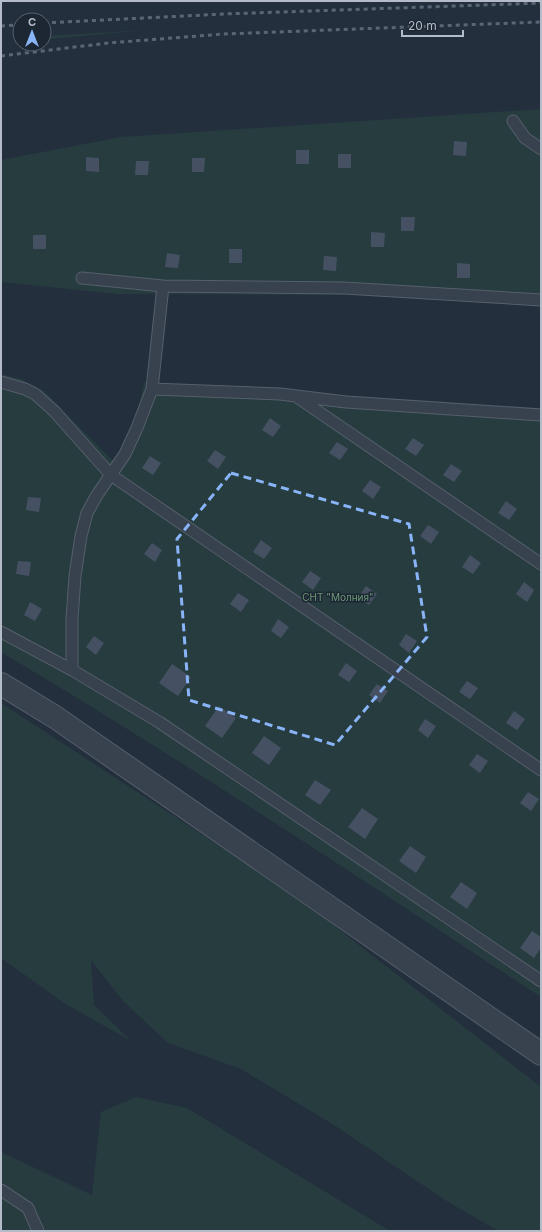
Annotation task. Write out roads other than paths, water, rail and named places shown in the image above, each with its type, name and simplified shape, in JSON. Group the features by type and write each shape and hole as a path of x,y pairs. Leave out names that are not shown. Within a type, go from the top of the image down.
{"street":[{"path":"1,684 55,717 541,1054"}],"lane":[{"path":"513,121 525,138 541,149"},
{"path":"82,278 163,286 344,288 541,300"},
{"path":"72,670 72,619 81,536 87,513 97,495 126,454 152,389 163,286"},
{"path":"1,382 25,389 35,394 54,411 111,475 541,770"},
{"path":"152,389 296,395 346,402 541,415"},
{"path":"296,395 541,564"},
{"path":"1,632 72,670 159,722 541,981"},
{"path":"1,1190 28,1208 38,1231"}],"railway":[{"path":"52,23 224,14 541,3"},
{"path":"1,56 108,43 224,34 541,22"},
{"path":"1,26 12,25"}],"park label":[{"name":"СНТ \"Молния\"","path":"338,597"}]}
